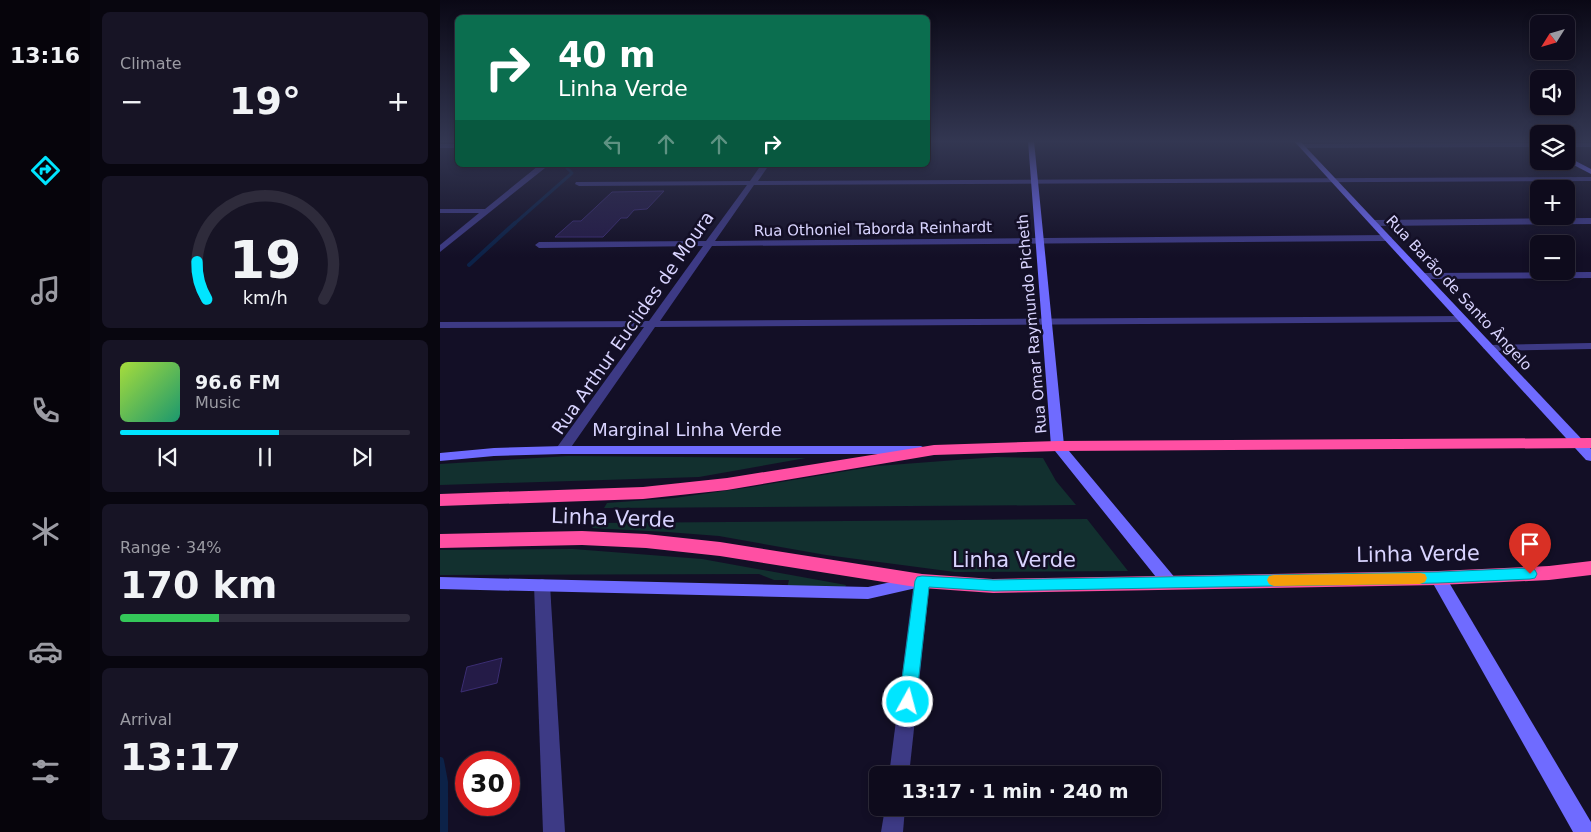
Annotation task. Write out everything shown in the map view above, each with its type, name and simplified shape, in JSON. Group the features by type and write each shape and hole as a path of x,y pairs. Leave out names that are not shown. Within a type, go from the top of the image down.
{"highway":[{"name":"Linha Verde","path":"440,500 643,493 727,484 934,450 1058,446 1585,444"},
{"name":"Linha Verde","path":"440,541 582,538 646,541 730,550 922,581 994,586 1438,578 1549,573 1591,568"}],"main road":[{"name":"Rua Barão de Santo Ângelo","path":"1334,181 1489,348 1585,444 1591,457"},
{"name":"Rua Omar Raymundo Picheth","path":"1035,182 1058,446"},
{"path":"1058,446 1170,583"},
{"name":"Marginal Linha Verde","path":"440,457 494,452 562,450 934,450"},
{"path":"1438,578 1585,832"},
{"path":"440,583 868,593 922,581"}],"street":[{"path":"440,249 526,180"},
{"name":"Rua Arthur Euclides de Moura","path":"562,450 755,180"},
{"path":"579,184 1485,180"},
{"path":"440,211 487,212"},
{"path":"1374,223 1591,221"},
{"name":"Rua Othoniel Taborda Reinhardt","path":"538,245 1388,238"},
{"path":"1423,276 1591,275"},
{"path":"440,325 1463,319"},
{"path":"1489,348 1591,346"},
{"path":"900,766 922,581"},
{"path":"542,586 554,832"},
{"path":"892,832 894,816"}],"green space":[{"path":"568,456 806,458 699,477 440,485 440,464"},
{"path":"996,457 1043,458 1056,481 1076,505 604,508 607,503 674,498 877,466"},
{"path":"1087,519 1128,571 955,572 826,555 719,536 592,528 596,523"},
{"path":"573,549 702,559 846,585 845,588 787,588 789,580 774,580 759,574 440,575 440,550"}],"building":[{"path":"664,191 647,209 634,210 627,218 621,218 603,237 555,237 573,221 581,221 612,192"},
{"path":"502,658 497,683 461,692 467,667"}],"waterway":[{"path":"514,224 564,180"},
{"path":"469,265 515,223"},
{"path":"440,761 444,782 444,832"}],"slow traffic":[{"path":"1274,580 1420,578"}],"route":[{"path":"908,702 922,581 994,586 1438,578 1530,574"}]}
